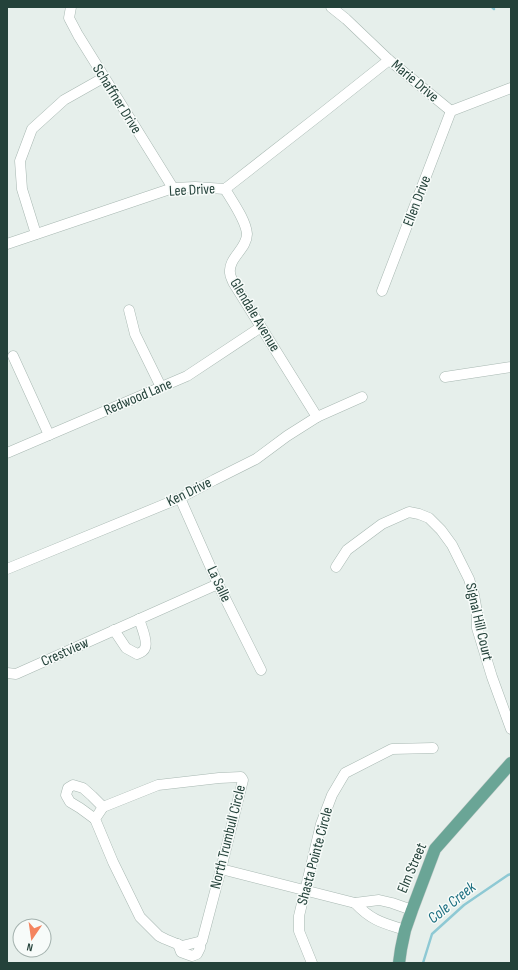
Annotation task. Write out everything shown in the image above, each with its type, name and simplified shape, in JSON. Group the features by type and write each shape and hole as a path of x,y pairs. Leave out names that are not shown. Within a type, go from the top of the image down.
{"main road":[{"name":"Elm Street","path":"399,963 405,930 435,849 511,763"}],"street":[{"name":"Schaffner Drive","path":"71,7 69,18 78,35 103,78 173,188"},
{"name":"Marie Drive","path":"331,7 346,19 389,60 451,111 511,88"},
{"name":"Lee Drive","path":"7,244 173,188 195,187 225,189 389,60"},
{"path":"36,234 22,189 20,161 32,129 64,100 103,78"},
{"name":"Ellen Drive","path":"382,291 451,111"},
{"name":"Glendale Avenue","path":"225,189 241,216 247,235 245,244 232,263 230,272 232,282 317,417"},
{"path":"129,310 135,334 161,387"},
{"name":"Redwood Lane","path":"7,453 187,376 261,327"},
{"path":"13,356 49,435"},
{"path":"445,377 511,367"},
{"name":"Ken Drive","path":"7,569 180,498 256,459 287,436 317,417 362,397"},
{"name":"La Salle","path":"180,498 218,584 261,670"},
{"name":"Signal Hill Court","path":"336,567 347,550 382,524 409,512 429,518 441,530 452,546 469,579 477,612 477,628 492,677 511,729"},
{"name":"Crestview","path":"11,674 218,584"},
{"path":"114,630 126,648 137,654 142,652 146,643 139,619"},
{"name":"Shasta Pointe Circle","path":"312,963 299,931 299,916 321,824 332,795 345,773 392,749 433,748"},
{"name":"North Trumbull Circle","path":"95,819 113,862 140,917 160,936 182,946 202,941 243,780 241,777 158,785 102,807"},
{"path":"73,785 83,788 102,807 95,819 70,802 66,795 68,788 73,785"},
{"path":"221,869 355,903 379,900 412,910"},
{"path":"355,903 376,920 405,930"}],"waterway":[{"name":"Cole Creek","path":"423,963 432,934 464,905 511,874"}]}
